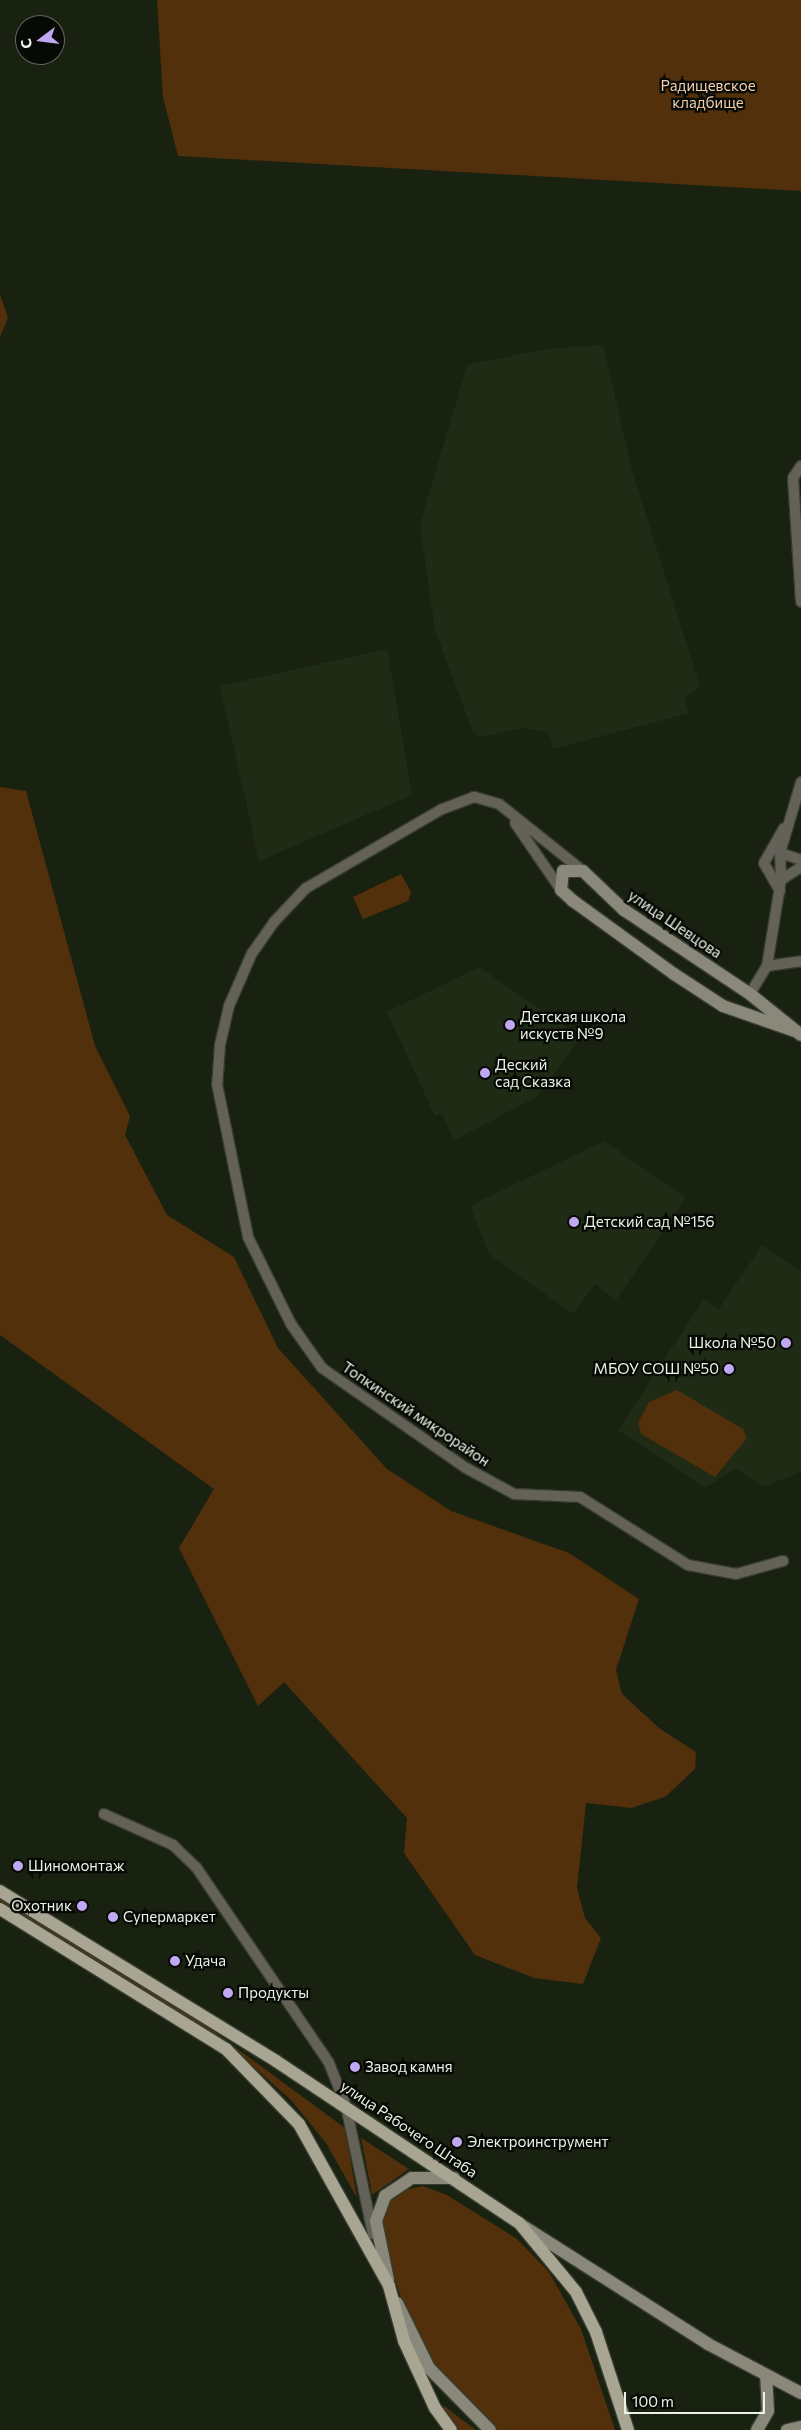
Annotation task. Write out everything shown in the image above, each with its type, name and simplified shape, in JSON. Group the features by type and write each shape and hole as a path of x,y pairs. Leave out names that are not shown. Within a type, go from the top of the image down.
{"main road":[{"path":"583,871 563,871 561,890 723,1006 798,1033"},
{"name":"улица Шевцова","path":"583,871 624,910 750,994 798,1033"},
{"name":"улица Рабочего Штаба","path":"0,1891 346,2106 455,2178 520,2224 766,2376 801,2393"},
{"path":"0,1909 226,2049 299,2124 389,2286 429,2368 490,2430"},
{"path":"451,2430 435,2408 404,2341 389,2286 376,2221 379,2206 399,2184 412,2178 455,2178"},
{"path":"520,2224 576,2292 596,2332 628,2428"},
{"path":"757,2430 768,2411 766,2376"},
{"path":"787,2430 801,2427"}],"street":[{"path":"800,466 793,478 801,602"},
{"path":"750,994 767,966 780,890 780,853 801,782"},
{"name":"Топкинский микрорайон","path":"487,797 474,797 442,809 306,888 252,954 229,1006 217,1084 248,1237 290,1324 322,1368 466,1468 514,1494 580,1497 688,1565 736,1574 783,1561"},
{"name":"улица Шевцова","path":"487,797 583,871"},
{"path":"780,890 764,863 794,810"},
{"path":"511,816 561,890"},
{"path":"780,853 801,860"},
{"path":"781,880 801,867"},
{"path":"767,966 801,962"},
{"path":"104,1814 173,1845 196,1867 227,1907 329,2063 346,2106 365,2206 389,2286"}],"shaded area":[{"path":"603,345 632,470 700,687 684,698 689,713 553,749 548,732 523,728 479,737 473,732 435,630 420,525 467,365 546,349"},
{"path":"387,649 412,795 259,861 220,686"},
{"name":"Деский сад Сказка","path":"479,967 581,1037 537,1097 454,1140 442,1113 435,1116 387,1012"},
{"name":"Детский сад №156","path":"604,1141 686,1198 616,1300 595,1284 573,1314 489,1254 470,1206"},
{"name":"МБОУ СОШ №50","path":"762,1245 801,1271 801,1472 763,1487 736,1468 705,1488 618,1430 704,1299 719,1309"}],"green space":[{"name":"Радищевское кладбище","path":"157,0 801,0 801,191 178,156 163,97"},
{"path":"0,294 8,318 0,337"},
{"path":"0,787 26,791 95,1046 130,1116 125,1135 167,1215 234,1257 278,1348 387,1469 451,1511 569,1553 639,1599 616,1670 622,1694 659,1728 696,1752 695,1769 665,1797 631,1808 586,1803 577,1888 585,1918 601,1938 583,1984 534,1978 475,1955 404,1853 407,1818 284,1682 258,1706 179,1548 214,1489 0,1335"},
{"path":"401,874 411,892 408,901 363,919 353,897"},
{"path":"677,1390 743,1429 747,1438 715,1477 641,1434 638,1423 649,1402"},
{"path":"0,1897 197,2019 345,2128 357,2198 326,2143 291,2100 229,2045 30,1923 0,1903"},
{"path":"361,2138 409,2169 372,2195 369,2178"},
{"path":"423,2186 447,2195 517,2239 549,2272 581,2329 615,2430 494,2430 443,2381 410,2324 377,2227 383,2207 400,2191"},
{"path":"445,2406 476,2430 458,2430 441,2413"}],"place":[{"name":"Детская школа искуств №9","path":"510,1025"},
{"name":"Деский сад Сказка","path":"485,1073"},
{"name":"Детский сад №156","path":"574,1222"},
{"name":"Школа №50","path":"786,1343"},
{"name":"МБОУ СОШ №50","path":"729,1369"},
{"name":"Шиномонтаж","path":"18,1866"},
{"name":"Охотник","path":"82,1906"},
{"name":"Супермаркет","path":"113,1917"},
{"name":"Удача","path":"175,1961"},
{"name":"Продукты","path":"228,1993"},
{"name":"Завод камня","path":"355,2067"},
{"name":"Электроинструмент","path":"457,2142"}]}
